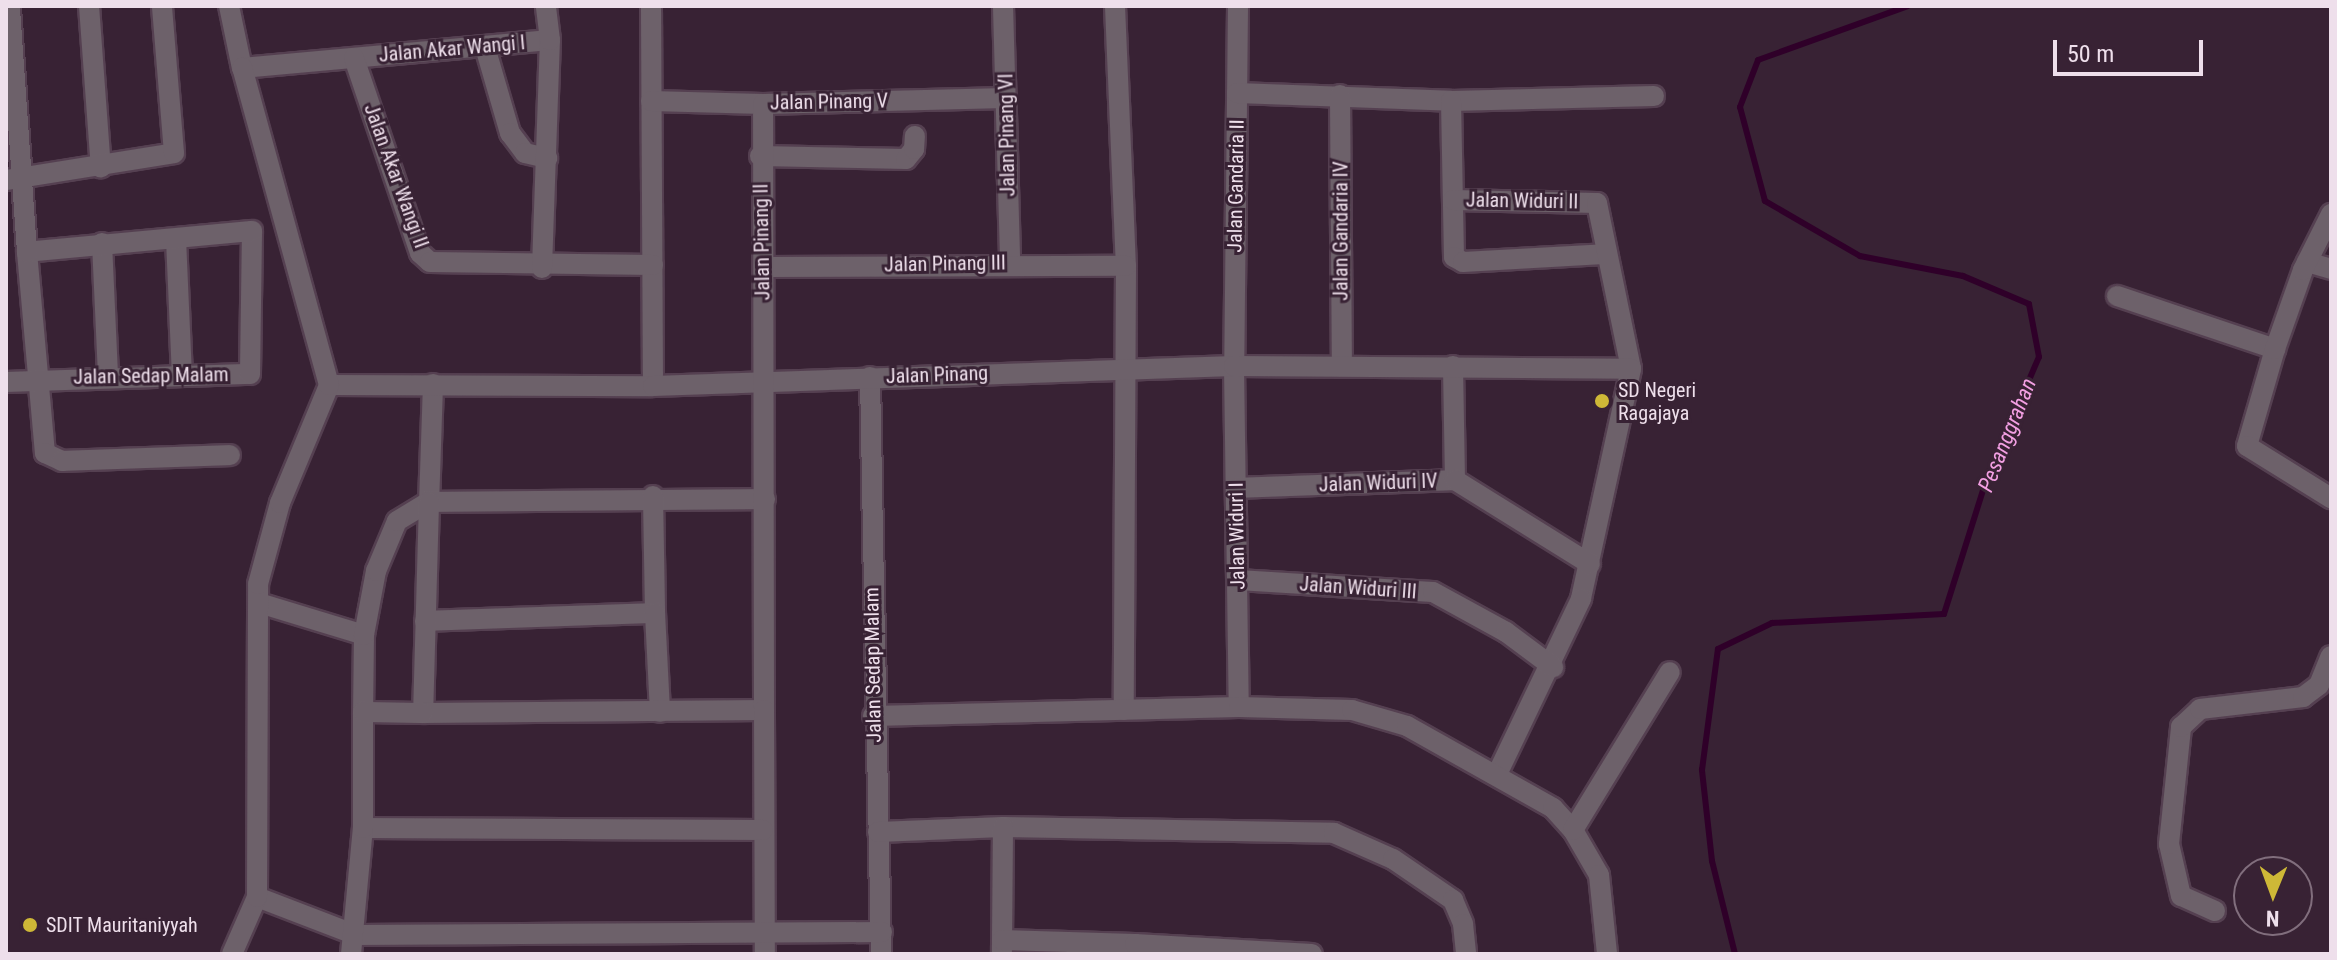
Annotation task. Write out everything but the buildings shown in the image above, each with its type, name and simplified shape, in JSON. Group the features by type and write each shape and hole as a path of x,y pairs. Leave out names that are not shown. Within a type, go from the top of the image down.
{"street":[{"path":"10,6 14,180 27,252 40,438 45,453 62,461 230,455"},
{"path":"89,6 101,168"},
{"path":"14,180 162,158 177,146 162,6"},
{"path":"229,6 242,68 329,385 280,503 258,584 257,897 232,954"},
{"path":"542,268 550,40 546,6"},
{"path":"651,6 653,386"},
{"name":"Jalan Pinang VI","path":"1003,6 1010,263"},
{"path":"1115,6 1126,266 1117,367 1124,710"},
{"name":"Jalan Gandaria II","path":"1234,366 1238,6"},
{"name":"Jalan Akar Wangi I","path":"242,68 550,40"},
{"path":"485,47 510,133 525,153 547,158"},
{"name":"Jalan Akar Wangi II","path":"354,58 420,253 442,265 542,268 653,265"},
{"path":"1237,93 1451,101 1654,96"},
{"name":"Jalan Gandaria IV","path":"1340,95 1342,366"},
{"name":"Jalan Pinang V","path":"651,101 763,104 1006,98"},
{"path":"1451,101 1454,257 1459,261 1604,254 1631,369 1590,564 1553,667 1497,774"},
{"name":"Jalan Pinang II","path":"763,104 760,156 764,267 765,944"},
{"path":"760,156 906,159 914,149 915,136"},
{"name":"Jalan Widuri II","path":"1453,200 1590,202 1601,209 1604,254"},
{"path":"2331,214 2307,262 2275,349 2248,448 2331,498"},
{"name":"Jalan Sedap Malam","path":"6,382 108,376 250,374 252,231 176,239"},
{"path":"27,252 102,243 176,239 182,374"},
{"path":"102,243 108,376"},
{"path":"2307,262 2331,269"},
{"name":"Jalan Pinang III","path":"764,267 1010,263 1126,266"},
{"path":"2117,296 2275,349"},
{"name":"Jalan Widuri I","path":"1234,366 1239,707"},
{"path":"1453,366 1455,480"},
{"name":"Jalan Pinang","path":"763,380 1117,367 1631,369"},
{"name":"Jalan Sedap Malam","path":"870,377 873,716 881,954"},
{"path":"329,385 653,386 763,380"},
{"path":"423,713 433,384"},
{"name":"Jalan Widuri IV","path":"1237,488 1455,480 1590,564"},
{"path":"354,945 363,828 364,635 376,571 397,521 429,502 653,496 765,499"},
{"path":"653,496 660,712"},
{"name":"Jalan Widuri III","path":"1238,580 1433,592 1506,632 1553,667"},
{"path":"259,603 364,635"},
{"path":"425,621 655,613"},
{"path":"2215,911 2181,896 2169,844 2181,727 2200,709 2303,697 2319,685 2331,656"},
{"path":"1573,830 1670,672"},
{"path":"873,716 1239,707 1352,710 1407,726 1553,808 1573,830 1599,875 1607,954"},
{"path":"363,712 764,710"},
{"path":"878,832 1003,827 1334,833 1393,859 1453,900 1463,924 1466,954"},
{"path":"1003,827 1002,947 1312,954"},
{"path":"363,828 763,830"},
{"path":"257,897 354,945 547,933 650,944 765,944 882,932"},
{"path":"547,933 547,954"}],"waterway":[{"name":"Pesanggrahan","path":"1735,954 1712,861 1702,770 1718,649 1772,623 1944,614 1986,481 2039,357 2029,304 1963,276 1860,256 1765,201 1740,107 1758,60 1908,6"}],"place":[{"name":"SD Negeri Ragajaya","path":"1602,401"},
{"name":"SDIT Mauritaniyyah","path":"30,925"}]}
